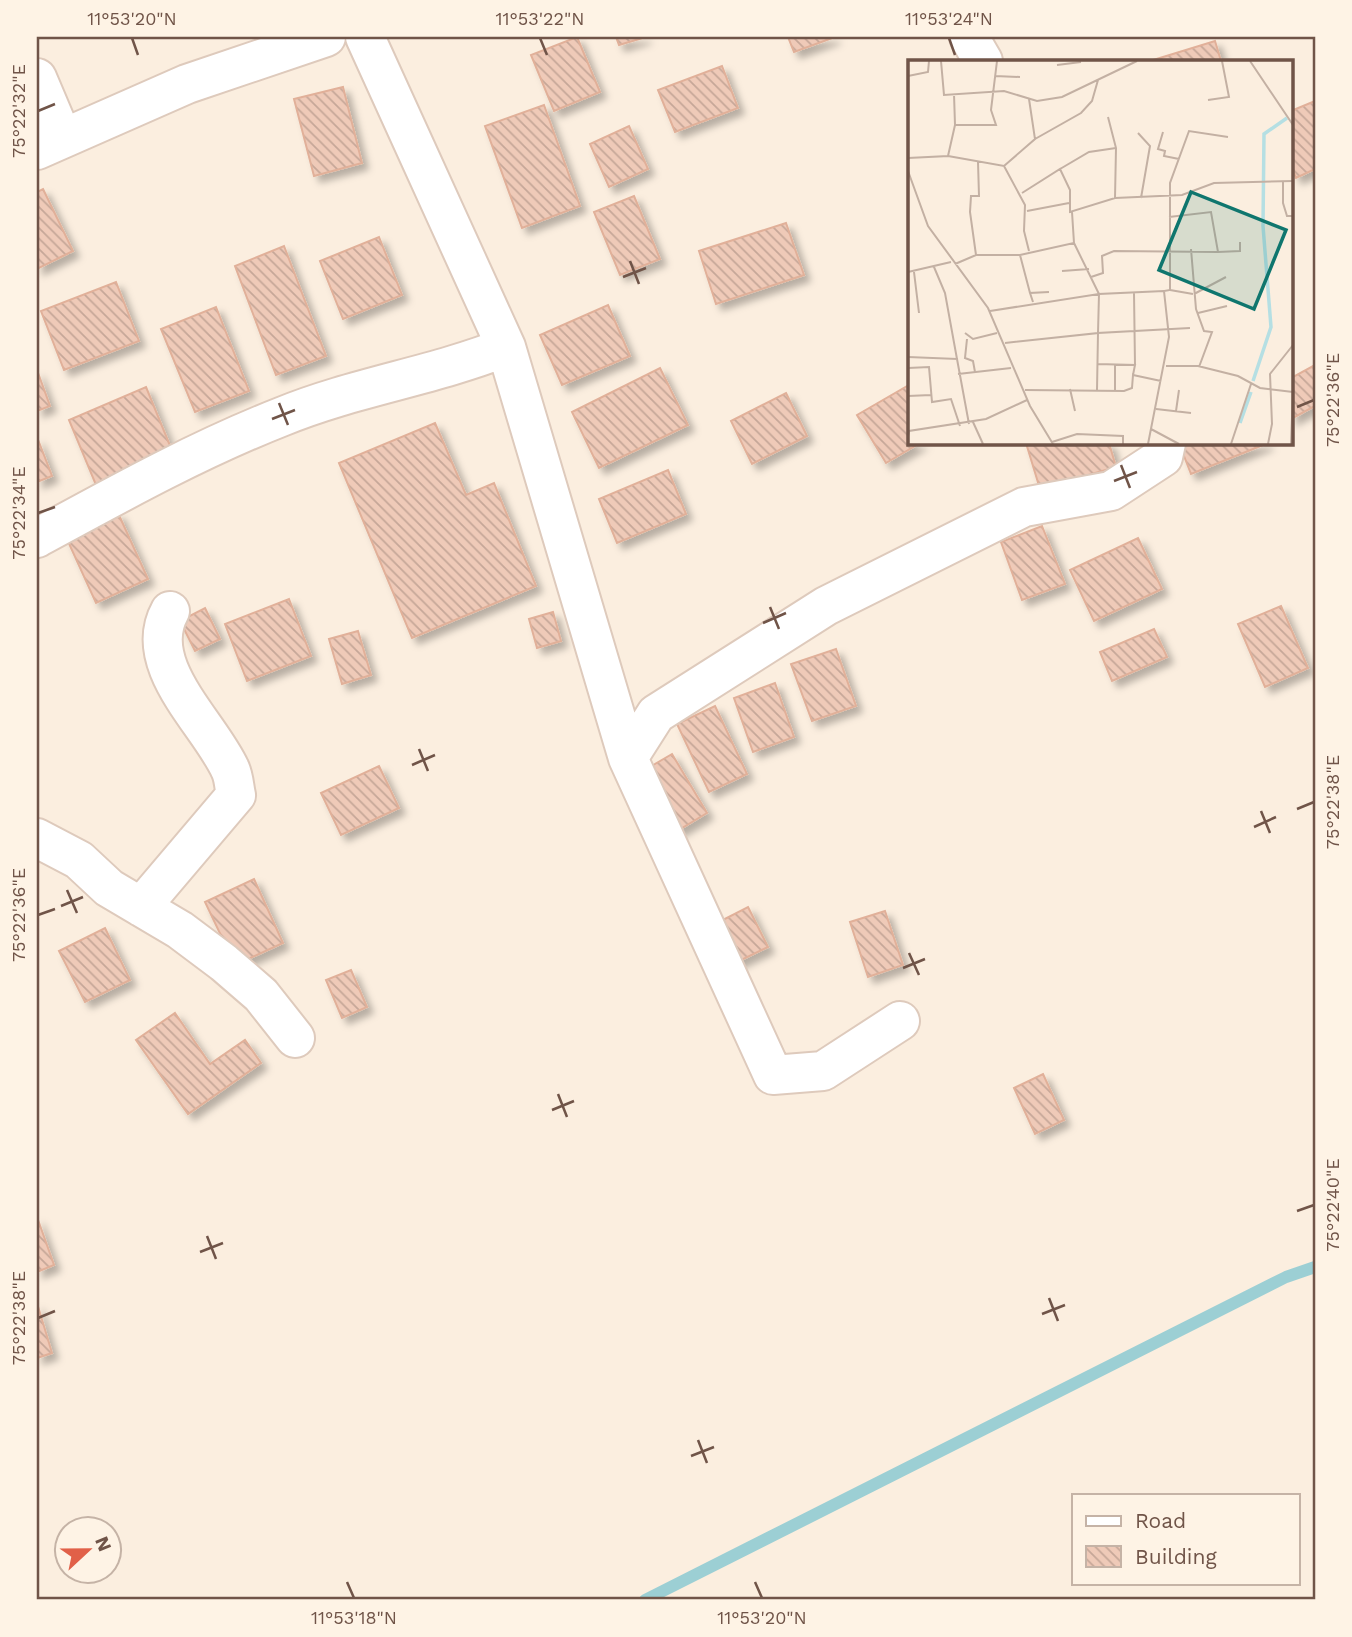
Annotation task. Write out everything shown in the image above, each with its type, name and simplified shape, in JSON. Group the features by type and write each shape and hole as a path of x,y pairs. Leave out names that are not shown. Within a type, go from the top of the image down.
{"street":[{"path":"37,78 49,143 187,84 327,37"},
{"path":"365,37 506,347 628,758 773,1075 823,1071 900,1021"},
{"path":"969,37 982,60"},
{"path":"37,538 139,483 281,416 372,386 469,362 506,347"},
{"path":"628,758 656,714 826,606 1024,507 1111,491 1163,457 1167,444"},
{"path":"141,907 236,795 231,771 200,720 178,691 167,664 162,646 165,621 170,611"},
{"path":"37,838 79,860 109,888 180,930 224,963 261,995 295,1038"}],"building":[{"path":"577,37 600,92 554,111 531,55"},
{"path":"616,37 646,37 619,45"},
{"path":"788,37 835,37 794,52"},
{"path":"1215,41 1221,60 1153,60"},
{"path":"722,66 738,108 675,132 658,90"},
{"path":"343,87 362,163 314,176 294,99"},
{"path":"1315,101 1315,169 1296,178 1292,168 1292,111"},
{"path":"544,105 580,206 522,228 485,126"},
{"path":"629,126 648,169 609,187 590,144"},
{"path":"43,189 73,251 37,269 37,192"},
{"path":"634,196 660,259 620,275 594,212"},
{"path":"786,223 804,275 716,304 699,251"},
{"path":"379,237 402,295 343,319 320,261"},
{"path":"284,246 326,356 276,375 235,266"},
{"path":"116,282 139,341 64,370 41,311"},
{"path":"608,305 630,356 562,385 540,335"},
{"path":"216,307 249,391 195,412 161,329"},
{"path":"1315,365 1315,406 1292,418 1292,377"},
{"path":"660,368 688,425 599,468 572,412"},
{"path":"37,370 50,406 37,411"},
{"path":"908,386 908,444 918,444 886,463 857,415"},
{"path":"146,387 173,453 96,485 69,420"},
{"path":"786,393 807,436 752,464 731,421"},
{"path":"435,423 466,495 494,483 536,586 412,638 339,463"},
{"path":"37,437 52,476 37,482"},
{"path":"1026,444 1109,444 1116,467 1040,489"},
{"path":"1179,444 1266,444 1191,474"},
{"path":"668,470 686,514 617,543 599,499"},
{"path":"118,513 148,579 96,603 66,537"},
{"path":"1042,526 1065,584 1022,600 1001,542"},
{"path":"1138,538 1162,589 1094,621 1070,570"},
{"path":"289,599 311,656 247,681 225,624"},
{"path":"1281,606 1308,668 1265,687 1238,624"},
{"path":"205,608 220,639 195,651 180,621"},
{"path":"553,612 561,641 537,648 529,619"},
{"path":"1154,629 1167,657 1112,681 1100,652"},
{"path":"358,631 371,675 342,684 329,639"},
{"path":"836,649 856,706 812,721 791,664"},
{"path":"775,683 794,737 753,752 734,698"},
{"path":"715,706 747,774 709,792 677,724"},
{"path":"672,754 707,813 677,831 643,771"},
{"path":"379,766 399,808 341,835 321,793"},
{"path":"254,879 283,943 235,965 205,902"},
{"path":"748,907 768,947 731,965 711,926"},
{"path":"885,911 903,965 868,977 850,922"},
{"path":"105,928 130,980 85,1002 59,951"},
{"path":"351,970 367,1007 342,1018 326,980"},
{"path":"175,1013 210,1064 245,1040 261,1063 188,1114 136,1040"},
{"path":"1043,1074 1064,1120 1035,1134 1014,1088"},
{"path":"37,1217 54,1265 37,1272"},
{"path":"37,1303 52,1353 37,1358"}],"waterway":[{"path":"645,1600 1286,1277 1315,1267"}]}
